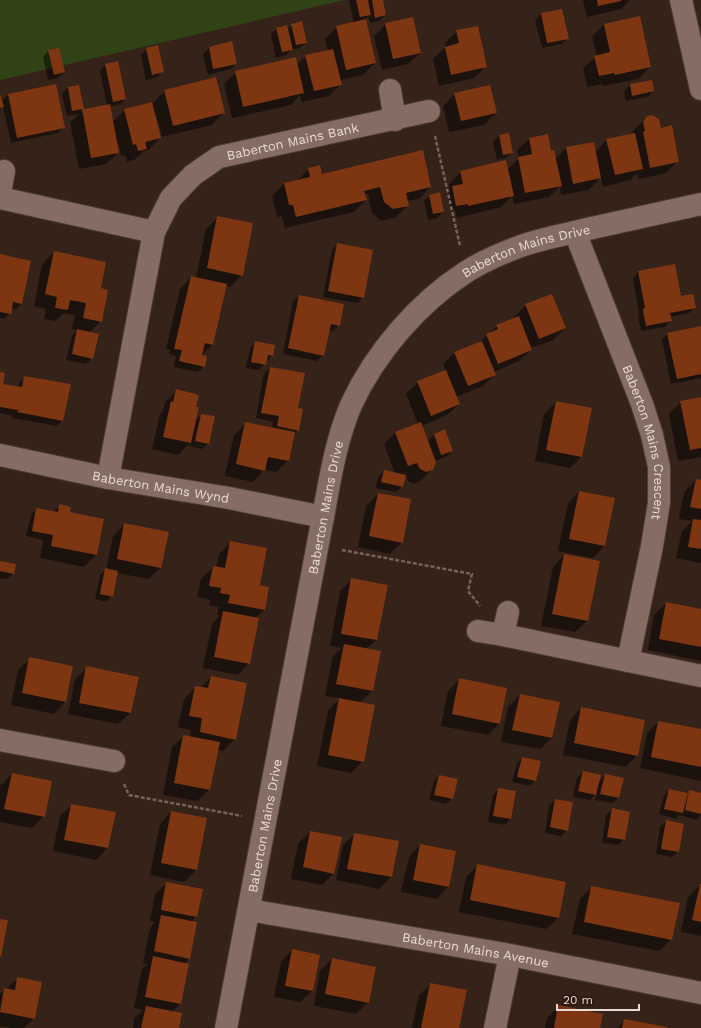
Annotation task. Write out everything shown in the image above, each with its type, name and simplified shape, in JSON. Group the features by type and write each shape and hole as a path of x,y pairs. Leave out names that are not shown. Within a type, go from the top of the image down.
{"street":[{"path":"681,0 701,89"},
{"path":"390,90 395,120"},
{"name":"Baberton Mains Bank","path":"108,478 154,232 171,198 193,174 219,157 395,120 429,111"},
{"path":"0,193 4,171"},
{"path":"0,198 154,232"},
{"name":"Baberton Mains Drive","path":"226,1028 318,545 322,517 338,443 351,406 377,359 405,323 434,296 466,272 494,256 522,246 575,232 701,204"},
{"name":"Baberton Mains Crescent","path":"575,232 642,404 652,435 658,466 659,504 628,660"},
{"name":"Baberton Mains Wynd","path":"0,455 108,478 229,498 322,517"},
{"path":"503,635 508,612"},
{"path":"478,631 628,660 701,676"},
{"path":"0,740 114,761"},
{"name":"Baberton Mains Avenue","path":"249,910 510,955 701,992"},
{"path":"495,1028 510,955"}],"path":[{"path":"429,111 466,272"},
{"path":"318,545 472,574 468,591 503,635"},
{"path":"114,761 129,795 265,820"}],"green space":[{"path":"0,0 345,0 0,80"}],"building":[{"path":"356,0 368,0 371,15 360,17"},
{"path":"372,0 383,0 386,15 375,18"},
{"path":"597,0 621,0 621,1 598,6"},
{"path":"562,9 569,39 547,43 541,13"},
{"path":"640,16 651,67 615,75 614,73 599,76 594,56 610,52 604,24"},
{"path":"413,17 421,53 393,59 385,23"},
{"path":"366,19 376,63 346,70 336,26"},
{"path":"302,21 307,43 296,45 291,24"},
{"path":"287,25 293,50 282,52 276,28"},
{"path":"478,26 487,67 451,75 445,47 459,43 456,30"},
{"path":"232,41 237,64 213,69 209,47"},
{"path":"158,45 164,72 152,75 146,48"},
{"path":"59,48 65,72 54,75 48,50"},
{"path":"333,49 342,85 314,91 305,55"},
{"path":"296,57 304,93 243,107 235,71"},
{"path":"118,61 126,99 113,102 105,64"},
{"path":"216,77 225,113 173,126 164,90"},
{"path":"652,80 654,91 632,96 630,84"},
{"path":"56,84 65,128 17,138 8,94"},
{"path":"79,85 84,109 110,104 119,153 91,158 82,109 72,111 68,87"},
{"path":"490,85 497,113 461,121 454,93"},
{"path":"0,94 4,107 0,108"},
{"path":"152,102 161,138 145,142 147,149 138,151 136,144 133,145 124,109"},
{"path":"652,115 659,119 661,128 672,125 679,162 650,168 643,131 645,131 643,122 647,116"},
{"path":"509,133 513,153 503,155 499,135"},
{"path":"635,133 643,169 615,175 606,139"},
{"path":"548,134 551,150 554,150 562,186 525,193 518,157 532,154 529,138"},
{"path":"594,142 601,178 573,184 566,147"},
{"path":"423,150 431,187 406,193 409,206 393,209 384,202 380,187 364,191 367,200 296,217 293,205 289,205 284,183 310,177 308,168 320,165 322,174"},
{"path":"506,160 514,196 468,206 468,204 456,206 452,186 463,184 460,171"},
{"path":"440,192 444,212 433,214 429,195"},
{"path":"217,216 253,223 243,276 207,268"},
{"path":"337,243 373,250 364,298 328,291"},
{"path":"54,251 106,262 101,288 108,290 102,322 83,318 86,303 70,300 68,310 55,308 57,297 45,294"},
{"path":"0,254 31,261 22,304 13,302 11,314 0,312"},
{"path":"675,264 681,296 693,294 696,308 670,313 672,321 646,326 643,311 645,308 638,271"},
{"path":"191,276 227,284 213,345 205,343 202,355 207,356 205,367 179,361 182,350 174,349"},
{"path":"552,294 566,328 539,339 525,304"},
{"path":"299,295 344,304 340,326 331,324 324,356 288,348"},
{"path":"519,316 532,350 498,364 486,334 498,329 496,325"},
{"path":"701,326 701,374 677,379 667,333"},
{"path":"77,329 99,334 93,359 72,354"},
{"path":"255,341 275,345 273,356 268,355 266,365 251,362"},
{"path":"482,341 496,375 468,386 454,352"},
{"path":"270,367 305,373 298,408 303,409 299,431 277,426 279,416 261,413"},
{"path":"446,370 460,404 431,416 417,381"},
{"path":"0,372 5,373 3,384 22,387 24,376 71,384 63,421 0,407"},
{"path":"176,389 199,395 196,407 199,407 191,443 163,437 171,401 173,402"},
{"path":"701,397 701,448 690,450 680,401"},
{"path":"556,401 592,408 582,457 546,450"},
{"path":"201,414 215,416 209,444 195,441"},
{"path":"245,422 295,432 289,461 268,457 265,471 236,464"},
{"path":"421,422 436,462 433,470 426,472 420,469 417,463 408,466 395,432"},
{"path":"445,429 453,451 441,455 434,434"},
{"path":"384,470 406,475 403,487 381,482"},
{"path":"696,479 701,480 701,509 690,507"},
{"path":"579,491 615,498 605,546 569,539"},
{"path":"378,493 411,499 403,543 369,536"},
{"path":"59,504 71,507 70,512 104,519 97,555 51,546 53,535 32,531 36,508 58,512"},
{"path":"693,519 701,520 701,549 688,547"},
{"path":"124,523 169,532 161,568 117,559"},
{"path":"230,541 267,548 260,585 269,587 265,610 228,603 230,595 220,593 221,588 209,586 213,566 225,568"},
{"path":"564,554 600,561 588,621 552,614"},
{"path":"0,561 16,564 14,574 0,571"},
{"path":"105,568 118,571 113,597 100,594"},
{"path":"351,578 388,585 377,640 341,634"},
{"path":"666,602 701,609 701,647 659,639"},
{"path":"223,611 259,618 250,664 214,657"},
{"path":"344,644 381,651 373,691 336,684"},
{"path":"29,657 73,666 66,702 22,693"},
{"path":"86,666 139,677 131,713 79,703"},
{"path":"211,676 247,683 236,740 200,732 202,718 189,716 195,686 208,688"},
{"path":"459,678 507,688 500,724 452,714"},
{"path":"520,694 560,702 552,738 512,730"},
{"path":"339,698 375,705 364,762 328,755"},
{"path":"581,707 645,720 638,756 574,743"},
{"path":"658,721 701,729 701,767 651,757"},
{"path":"183,735 220,742 210,790 174,783"},
{"path":"522,757 541,761 536,781 517,777"},
{"path":"583,771 601,775 596,795 578,791"},
{"path":"12,773 52,781 45,817 4,809"},
{"path":"605,774 624,778 619,798 600,794"},
{"path":"439,775 458,779 453,799 434,795"},
{"path":"498,788 516,791 511,819 493,816"},
{"path":"669,789 688,793 683,813 664,809"},
{"path":"689,790 701,793 701,814 685,810"},
{"path":"555,799 573,802 568,831 550,827"},
{"path":"71,804 116,812 108,848 64,840"},
{"path":"612,808 630,812 625,840 607,837"},
{"path":"171,811 207,818 197,870 161,863"},
{"path":"666,820 684,824 679,852 661,849"},
{"path":"310,831 342,837 334,874 303,867"},
{"path":"354,833 399,841 392,877 347,869"},
{"path":"420,844 456,851 449,887 413,880"},
{"path":"477,864 566,882 559,918 470,900"},
{"path":"166,882 203,889 197,917 161,910"},
{"path":"701,884 701,922 692,920"},
{"path":"591,886 680,903 672,940 584,922"},
{"path":"161,915 197,922 190,959 154,951"},
{"path":"0,919 8,920 1,957 0,957"},
{"path":"292,949 320,955 313,991 285,986"},
{"path":"153,956 189,964 181,1004 145,997"},
{"path":"332,958 376,967 369,1003 325,994"},
{"path":"17,977 42,982 35,1019 0,1012 4,988 15,990"},
{"path":"430,983 467,990 459,1028 421,1028"},
{"path":"558,1005 603,1014 600,1028 554,1028"},
{"path":"146,1006 182,1013 179,1028 141,1028"},
{"path":"624,1019 667,1027 667,1028 622,1028"}]}
